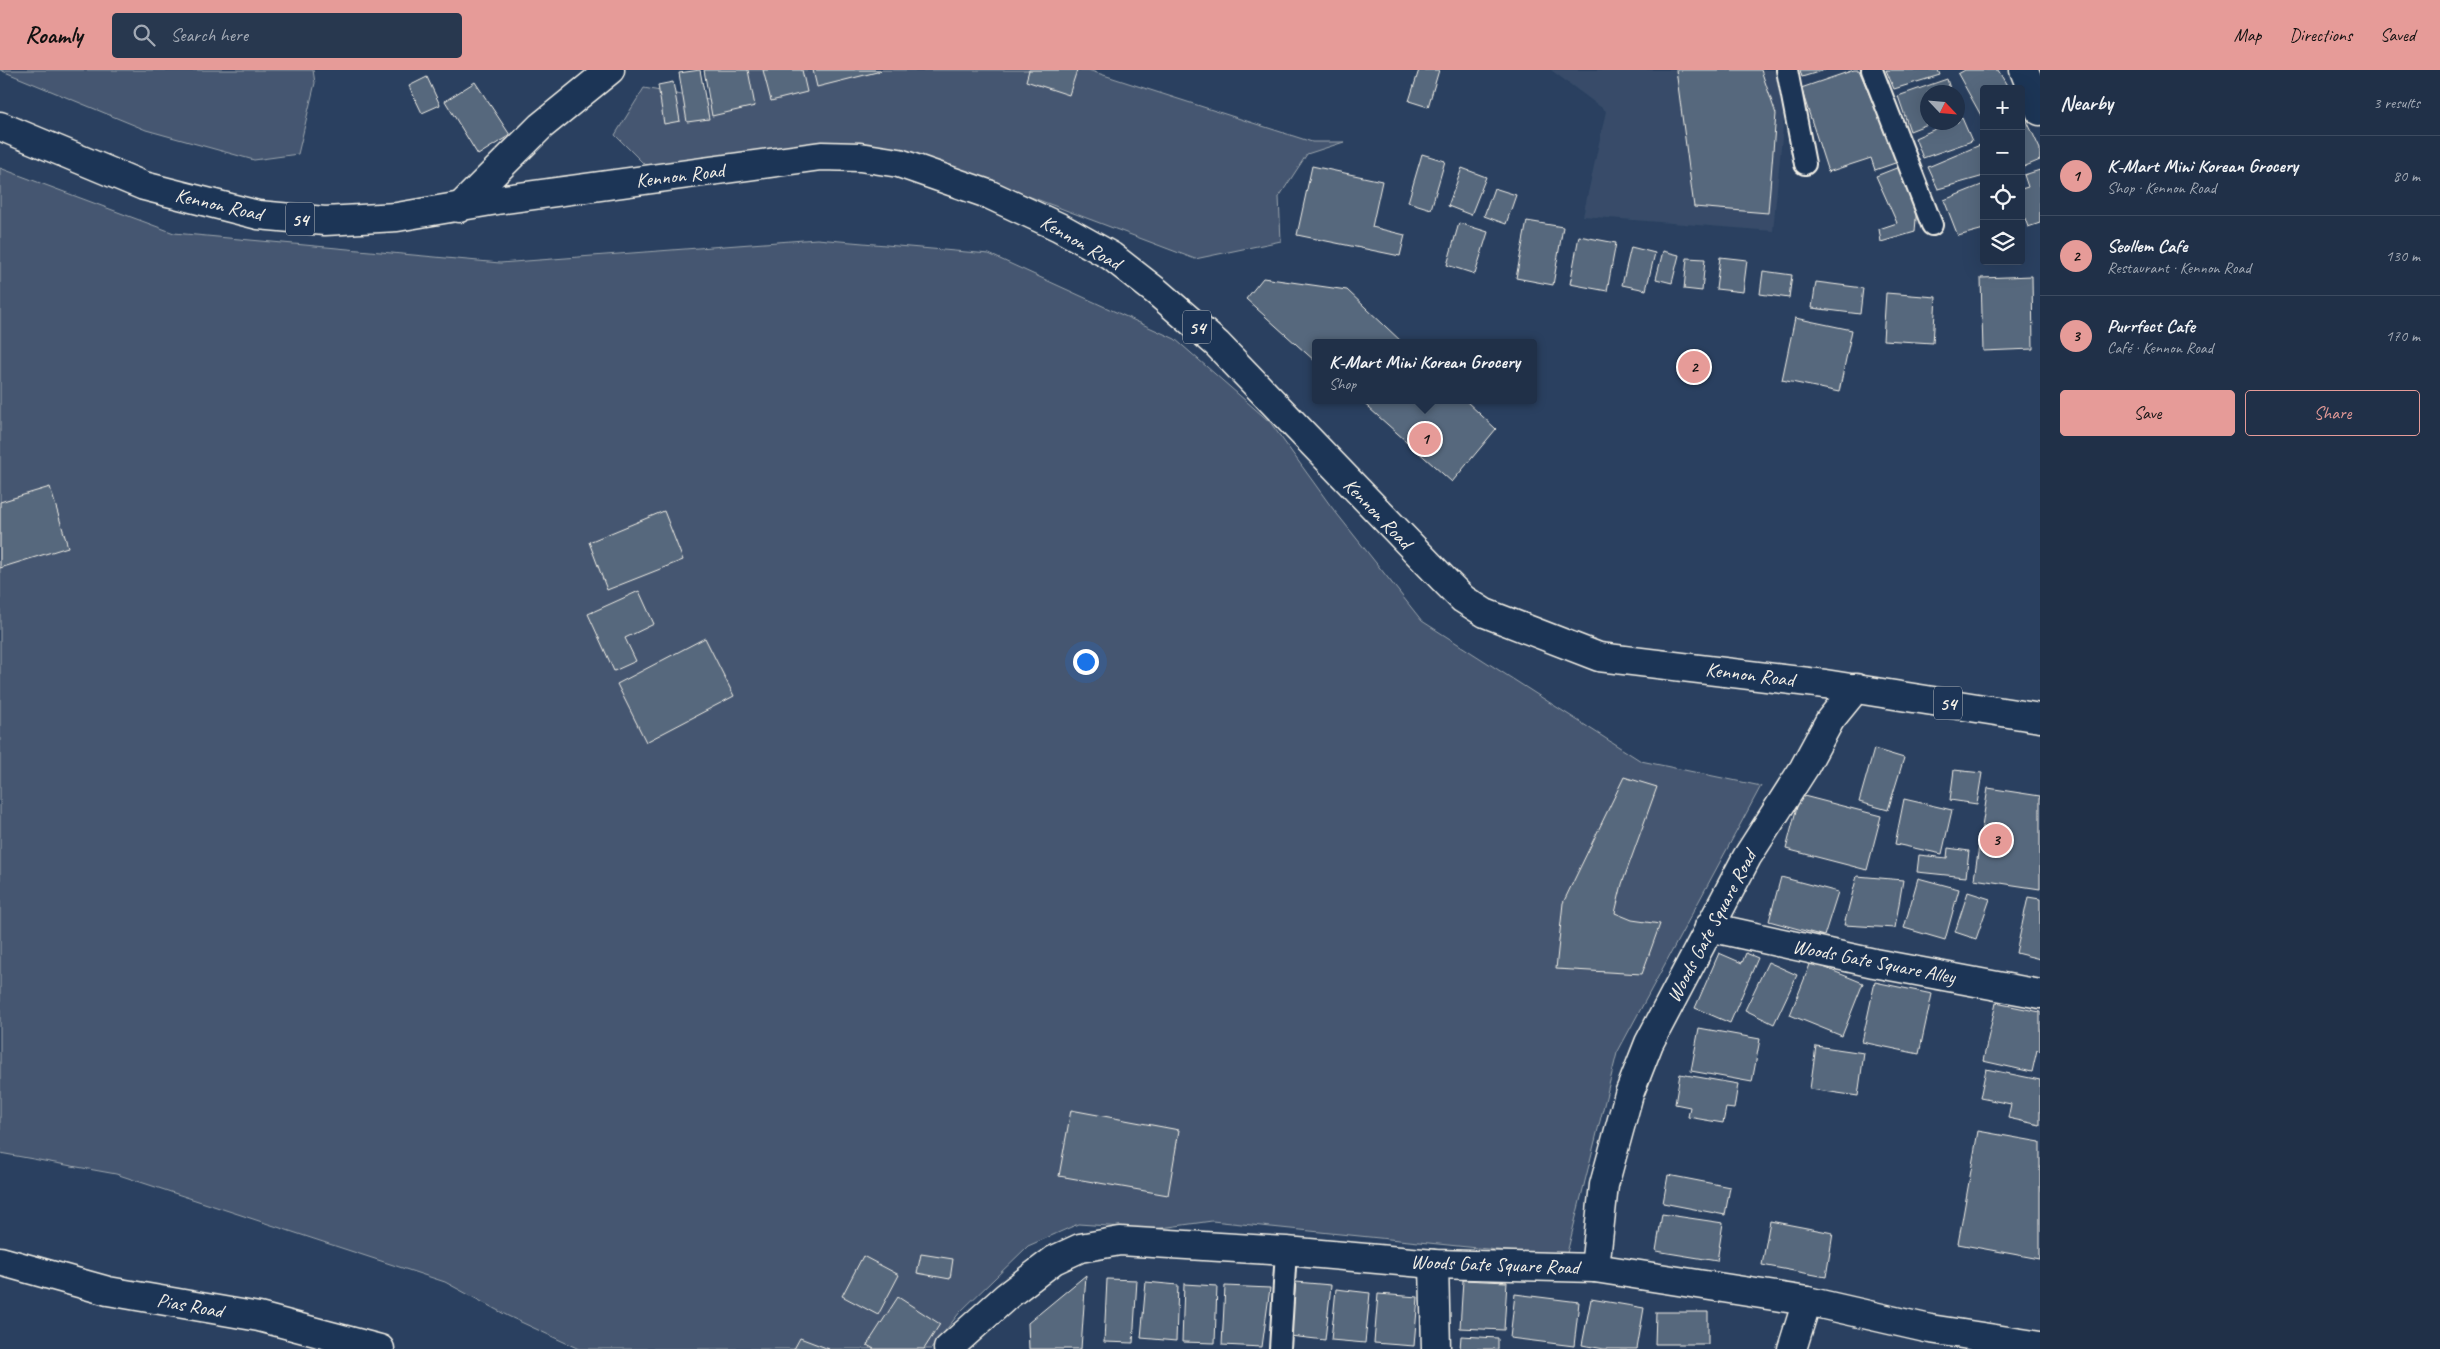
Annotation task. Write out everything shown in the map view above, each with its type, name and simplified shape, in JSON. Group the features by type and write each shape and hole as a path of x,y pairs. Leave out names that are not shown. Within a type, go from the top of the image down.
{"main road":[{"path":"459,208 541,126 610,70"},
{"path":"2024,70 2040,111"},
{"name":"Kennon Road","path":"0,126 144,186 258,215 325,221 397,216 459,208 497,200 821,156 860,157 899,163 988,194 1059,227 1111,256 1157,292 1216,344 1446,583 1463,598 1485,613 1599,657 1856,688 2040,718"},
{"path":"1825,684 1830,720"},
{"name":"Woods Gate Square Road","path":"948,1349 1032,1276 1054,1260 1080,1248 1120,1242 1286,1251 1434,1264 1595,1268 1604,1185 1628,1094 1649,1043 1747,857 1809,760 1830,720 1856,688"},
{"name":"Woods Gate Square Alley","path":"1709,927 1874,962 2040,994"},
{"name":"Pias Road","path":"0,1260 108,1291 259,1317 380,1349"},
{"path":"1434,1264 1436,1349"},
{"path":"1595,1268 1807,1301 1930,1329 2040,1346"},
{"path":"1792,1349 1807,1301"}],"lane":[{"path":"1787,70 1805,164"},
{"path":"1872,70 1932,225"},
{"path":"1280,1349 1286,1251"}],"shaded area":[{"path":"0,70 313,70 315,83 298,154 254,160 146,130"},
{"path":"741,70 1088,70 1312,142 1344,142 1307,154 1279,197 1281,241 1195,259 909,151 654,174 615,135 644,88 709,100"},
{"path":"1551,70 1774,70 1785,105 1773,231 1583,216 1606,111"},
{"path":"0,168 174,233 500,263 817,239 989,254 1175,339 1270,422 1330,505 1422,621 1641,761 1761,786 1617,1053 1566,1257 1212,1221 1154,1229 1078,1224 1028,1246 960,1312 931,1349 579,1349 508,1316 445,1282 116,1174 0,1153"}],"building":[{"path":"700,70 709,119 687,122 679,73"},
{"path":"704,70 748,70 755,106 712,116"},
{"path":"763,70 802,70 807,92 771,101"},
{"path":"813,70 880,70 881,71 817,87"},
{"path":"1029,70 1077,70 1069,95 1026,81"},
{"path":"1419,70 1439,70 1428,107 1409,101"},
{"path":"1676,70 1761,70 1776,114 1768,213 1694,207"},
{"path":"1800,70 1825,70 1802,77"},
{"path":"1859,70 1898,162 1875,170 1871,158 1828,172 1801,88"},
{"path":"1886,70 1938,70 1940,75 1894,89"},
{"path":"1965,70 1998,70 2007,85 1980,85 1980,114 1958,74"},
{"path":"427,77 440,105 422,113 409,86"},
{"path":"1947,79 1949,85 1930,85"},
{"path":"475,82 510,135 478,155 445,101"},
{"path":"673,82 680,121 664,124 658,85"},
{"path":"1920,88 1920,127 1910,131 1898,96"},
{"path":"2025,117 2040,149 2040,160 2025,166"},
{"path":"1965,125 1972,141 1923,158 1915,138 1933,130 1965,130"},
{"path":"1980,145 1980,177 1938,189 1928,167"},
{"path":"1422,154 1445,161 1431,209 1408,202"},
{"path":"1312,166 1382,181 1372,227 1405,235 1400,256 1297,235"},
{"path":"1899,167 1917,205 1915,232 1881,242 1879,229 1897,223 1876,176"},
{"path":"1462,168 1486,177 1471,215 1448,206"},
{"path":"2040,170 2040,223 2028,227 2025,218 2025,188 2028,187 2025,175"},
{"path":"1980,186 1980,230 1958,236 1944,200"},
{"path":"1494,188 1516,195 1506,224 1484,216"},
{"path":"1527,221 1563,227 1553,285 1516,278"},
{"path":"1459,223 1488,232 1475,274 1447,265"},
{"path":"1579,236 1616,243 1607,291 1570,284"},
{"path":"1631,247 1655,253 1646,290 1622,285"},
{"path":"1663,251 1679,255 1672,283 1656,279"},
{"path":"1720,257 1747,260 1743,292 1716,289"},
{"path":"1687,258 1705,259 1702,291 1684,289"},
{"path":"1763,271 1792,275 1789,298 1760,294"},
{"path":"2032,276 2033,349 1983,351 1981,278"},
{"path":"1263,278 1347,290 1399,339 1312,339 1312,358 1246,299"},
{"path":"1816,282 1863,288 1860,314 1812,308"},
{"path":"1886,293 1936,297 1933,343 1883,340"},
{"path":"1795,318 1852,330 1839,392 1782,380"},
{"path":"1364,404 1469,404 1496,429 1452,482"},
{"path":"50,487 68,547 0,568 0,502"},
{"path":"664,511 683,560 607,590 589,542"},
{"path":"639,591 654,624 625,638 636,661 614,671 588,614"},
{"path":"705,638 734,696 646,742 617,684"},
{"path":"1874,749 1904,758 1888,810 1859,802"},
{"path":"1954,770 1982,773 1977,804 1950,800"},
{"path":"1624,777 1657,787 1622,884 1615,913 1632,920 1660,924 1642,974 1556,969 1563,903"},
{"path":"1988,788 2040,796 2040,889 1974,879"},
{"path":"1800,795 1881,816 1867,870 1786,849"},
{"path":"1904,799 1952,810 1942,854 1895,844"},
{"path":"1948,848 1969,851 1966,877 1917,872 1919,855 1947,858"},
{"path":"1857,876 1903,880 1895,928 1844,925"},
{"path":"1781,877 1838,892 1824,936 1769,921"},
{"path":"1918,878 1959,889 1945,940 1904,928"},
{"path":"1968,892 1990,899 1976,939 1955,932"},
{"path":"2028,897 2040,899 2040,959 2016,953"},
{"path":"1719,953 1742,963 1746,953 1758,958 1730,1023 1695,1008"},
{"path":"1768,962 1797,975 1774,1024 1745,1010"},
{"path":"1811,962 1863,983 1842,1036 1790,1015"},
{"path":"1875,982 1932,994 1919,1054 1862,1042"},
{"path":"1996,1003 2040,1012 2040,1051 2037,1050 2032,1072 1983,1061"},
{"path":"1699,1028 1760,1039 1752,1082 1691,1071"},
{"path":"1816,1046 1864,1053 1858,1096 1810,1089"},
{"path":"1986,1069 2040,1080 2040,1125 2008,1118 2011,1104 1980,1098"},
{"path":"1680,1074 1738,1084 1734,1109 1726,1108 1723,1123 1688,1117 1690,1107 1675,1104"},
{"path":"1071,1110 1179,1130 1168,1195 1059,1176"},
{"path":"1978,1131 2040,1142 2040,1259 1958,1244"},
{"path":"1668,1175 1730,1187 1725,1215 1663,1203"},
{"path":"1662,1214 1723,1223 1717,1261 1656,1251"},
{"path":"1770,1221 1833,1233 1826,1277 1762,1265"},
{"path":"921,1254 953,1259 950,1279 917,1273"},
{"path":"863,1256 899,1275 878,1315 842,1296"},
{"path":"1086,1275 1081,1349 1029,1349 1028,1323"},
{"path":"1107,1279 1137,1280 1133,1343 1104,1342"},
{"path":"1463,1280 1507,1282 1504,1330 1460,1328"},
{"path":"1146,1282 1178,1285 1176,1341 1141,1338"},
{"path":"1296,1282 1331,1285 1325,1340 1290,1336"},
{"path":"1184,1284 1217,1286 1215,1343 1182,1342"},
{"path":"1225,1286 1270,1288 1262,1347 1222,1345"},
{"path":"1336,1289 1370,1293 1365,1343 1331,1340"},
{"path":"1378,1294 1418,1297 1414,1346 1374,1343"},
{"path":"1515,1294 1579,1302 1574,1346 1510,1338"},
{"path":"898,1297 940,1324 924,1349 874,1349 867,1345"},
{"path":"1591,1299 1644,1308 1637,1349 1604,1349 1582,1345"},
{"path":"1656,1312 1708,1312 1708,1344 1655,1344"},
{"path":"1461,1336 1498,1338 1498,1349 1460,1349"},
{"path":"800,1338 829,1349 794,1349"}],"place":[{"name":"Seollem Cafe","path":"1694,367"},
{"name":"K-Mart Mini Korean Grocery","path":"1425,439"},
{"name":"Purrfect Cafe","path":"1996,840"}]}
